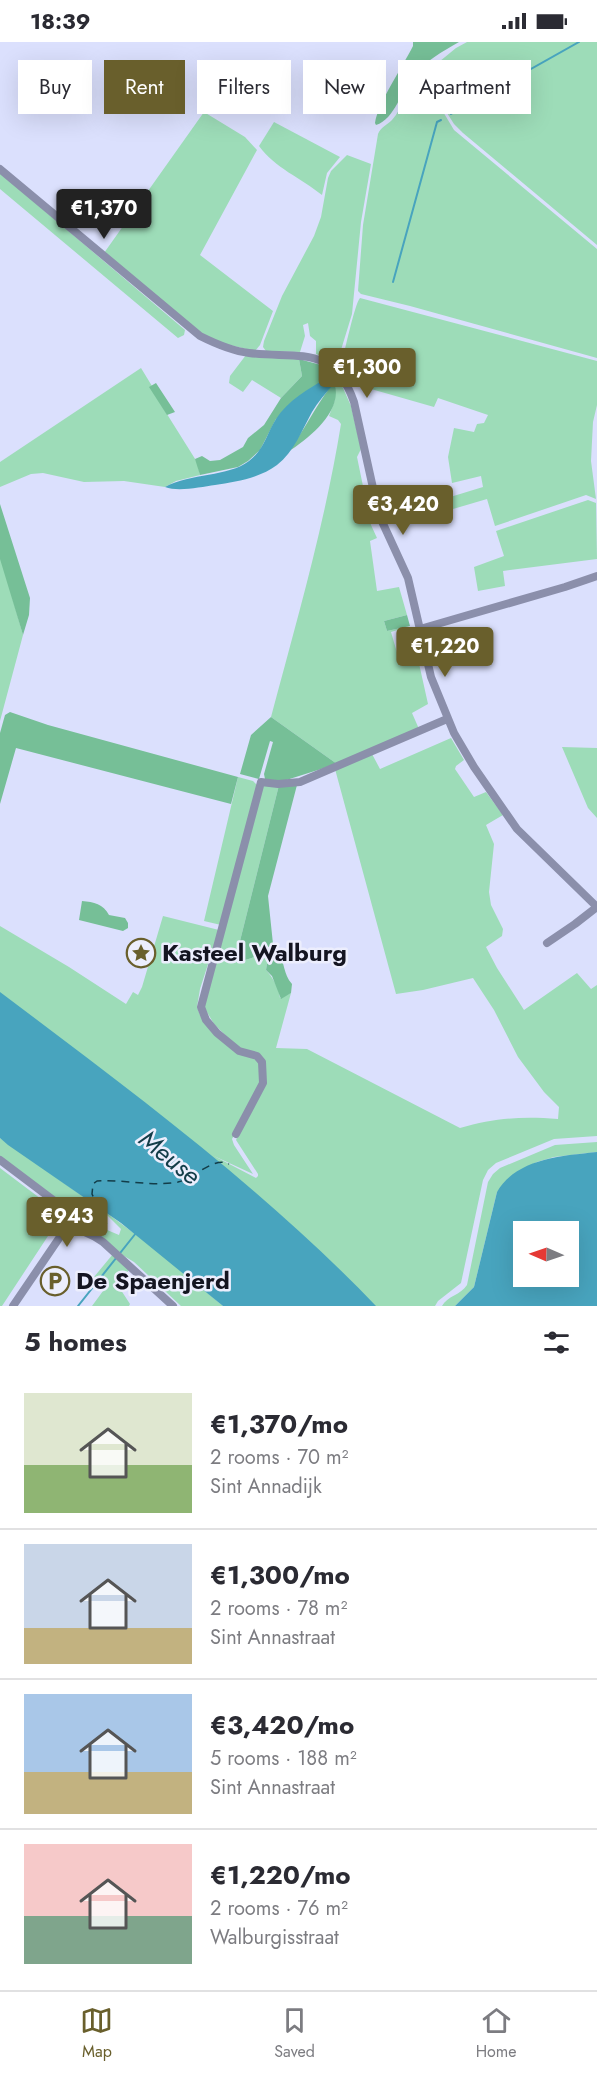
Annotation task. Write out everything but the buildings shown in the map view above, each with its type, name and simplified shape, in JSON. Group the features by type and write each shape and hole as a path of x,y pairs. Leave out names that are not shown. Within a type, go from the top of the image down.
{"street":[{"path":"0,169 190,330 225,348 260,354 313,358 335,369 348,386 357,415 378,515 408,578 431,677 447,719 474,767 517,829 597,907 547,943"},
{"path":"420,629 597,576"},
{"path":"236,1134 263,1083 262,1062 257,1056 239,1051 217,1033 206,1020 201,1007 261,782 284,784 300,782 447,719"},
{"path":"0,1160 61,1206 67,1218 66,1228 13,1306"},
{"path":"66,1228 75,1228 96,1236 172,1306"}],"green space":[{"path":"413,42 459,42 430,60 405,60"},
{"path":"467,42 597,42 597,245 463,133 448,114 531,114 531,60 441,60"},
{"path":"398,72 398,102 388,117 376,125 377,114 386,114 386,94"},
{"path":"398,111 398,114 444,114 454,130 597,249 597,358 361,294 358,291 363,225 378,134"},
{"path":"203,114 207,114 245,137 257,150 200,255 273,311 260,345 255,351 221,343 201,333 104,253"},
{"path":"274,122 340,157 327,173 322,195 280,167 259,146"},
{"path":"347,155 371,164 361,222 352,314 337,363 316,354 316,341 310,336 308,323 303,325 305,336 300,352 266,351 263,347 264,341 282,296 314,236 321,217 328,178 331,171"},
{"path":"0,173 185,330 184,335 178,338 0,189"},
{"path":"360,298 597,361 597,405 593,422 591,461 596,499 586,495 495,526 487,499 453,509 447,498 483,487 481,476 452,483 448,457 454,428 474,432 477,424 484,423 488,415 438,398 434,407 350,383 341,366"},
{"path":"246,355 299,359 302,376 281,398 252,380 243,392 229,383 230,376"},
{"path":"299,359 321,365 332,372 330,375 335,386 336,398 326,419 307,438 288,452 331,386 276,419 260,450 248,461 238,467 200,475 195,459 202,456 210,461 220,460 243,447 248,438 264,425 281,398 302,376"},
{"path":"141,368 152,386 150,387 197,462 200,475 176,481 165,487 124,481 84,482 43,473 31,474 0,487 0,462"},
{"path":"339,379 351,406 361,449 357,457 371,525 377,538 370,541 377,591 399,587 407,615 384,621 387,631 410,626 391,632 398,656 416,650 428,704 412,713 419,729 337,764 271,717 327,498 341,424 329,416 335,400 335,382"},
{"path":"156,383 175,412 167,415 149,387"},
{"path":"588,500 596,503 597,559 503,571 505,586 478,591 474,567 504,556 496,531"},
{"path":"0,504 30,598 29,615 23,635 0,559"},
{"path":"0,559 23,635 0,721"},
{"path":"407,615 410,626 387,631 384,621"},
{"path":"10,712 48,725 238,777 231,804 16,748 0,804 0,733 5,715"},
{"path":"271,717 337,764 280,782 265,779 264,774 273,742 270,741 259,779 240,774 251,735"},
{"path":"451,738 464,760 455,769 474,797 486,792 503,815 486,825 494,844 489,892 491,905 503,929 502,936 486,947 497,968 524,1010 577,973 591,989 597,985 597,1136 554,1139 496,1163 488,1170 483,1180 461,1283 435,1306 299,1306 266,1273 105,1147 0,1103 0,926 126,1004 133,992 138,995 142,987 163,916 219,930 200,989 197,1007 210,1030 238,1053 258,1058 262,1075 261,1085 232,1139 253,1174 214,1156 256,1178 258,1174 236,1140 263,1087 264,1070 260,1057 237,1047 214,1024 204,1007 204,998 214,970 263,787 266,784 279,785 238,949 239,955 245,960 271,946 280,957 267,964 266,970 275,983 280,998 291,993 276,1048 307,1049 460,1128 508,1119 558,1119 559,1107 544,1092 518,1057 494,1010 473,978 396,994 335,769 372,754 380,769"},
{"path":"562,747 597,748 597,818 588,808"},
{"path":"238,777 253,781 257,785 221,925 204,921"},
{"path":"279,785 297,785 268,896 273,944 245,960 241,958 238,949"},
{"path":"82,901 98,904 109,915 125,918 128,928 123,931 79,920"},
{"path":"279,956 292,984 291,993 281,999 272,976 266,970 267,964"},
{"path":"0,1138 88,1200 108,1224 74,1212 72,1205 69,1211 0,1158"},
{"path":"597,1142 597,1152 554,1157 519,1171 497,1192 474,1287 455,1306 442,1306 467,1285 488,1182 493,1174 500,1168 555,1145"},
{"path":"0,1168 61,1216 60,1223 50,1233 2,1306 0,1306"},
{"path":"100,1208 158,1251 223,1306 181,1306 134,1262 71,1223 69,1214 119,1235 121,1229"},
{"path":"113,1254 130,1269 117,1284 130,1304 129,1306 92,1306 103,1291 89,1283"}],"water":[{"path":"326,378 332,386 314,408 293,447 277,465 255,476 231,482 190,489 165,487 186,479 231,470 249,461 258,452 286,406"},
{"name":"Meuse","path":"0,992 146,1103 242,1181 288,1221 376,1306 223,1306 121,1223 8,1145 0,1138"},
{"path":"597,1152 597,1306 455,1306 474,1287 497,1192 516,1172 528,1165 555,1157"}],"waterway":[{"path":"531,69 579,42"},
{"path":"393,282 437,122 441,120"},
{"path":"78,1306 136,1233"}],"ferry route":[{"path":"99,1209 92,1194 93,1184 97,1181 178,1182 211,1165 223,1162 229,1164"}],"place":[{"name":"Kasteel Walburg","path":"141,953"},
{"name":"De Spaenjerd","path":"55,1281"}]}
